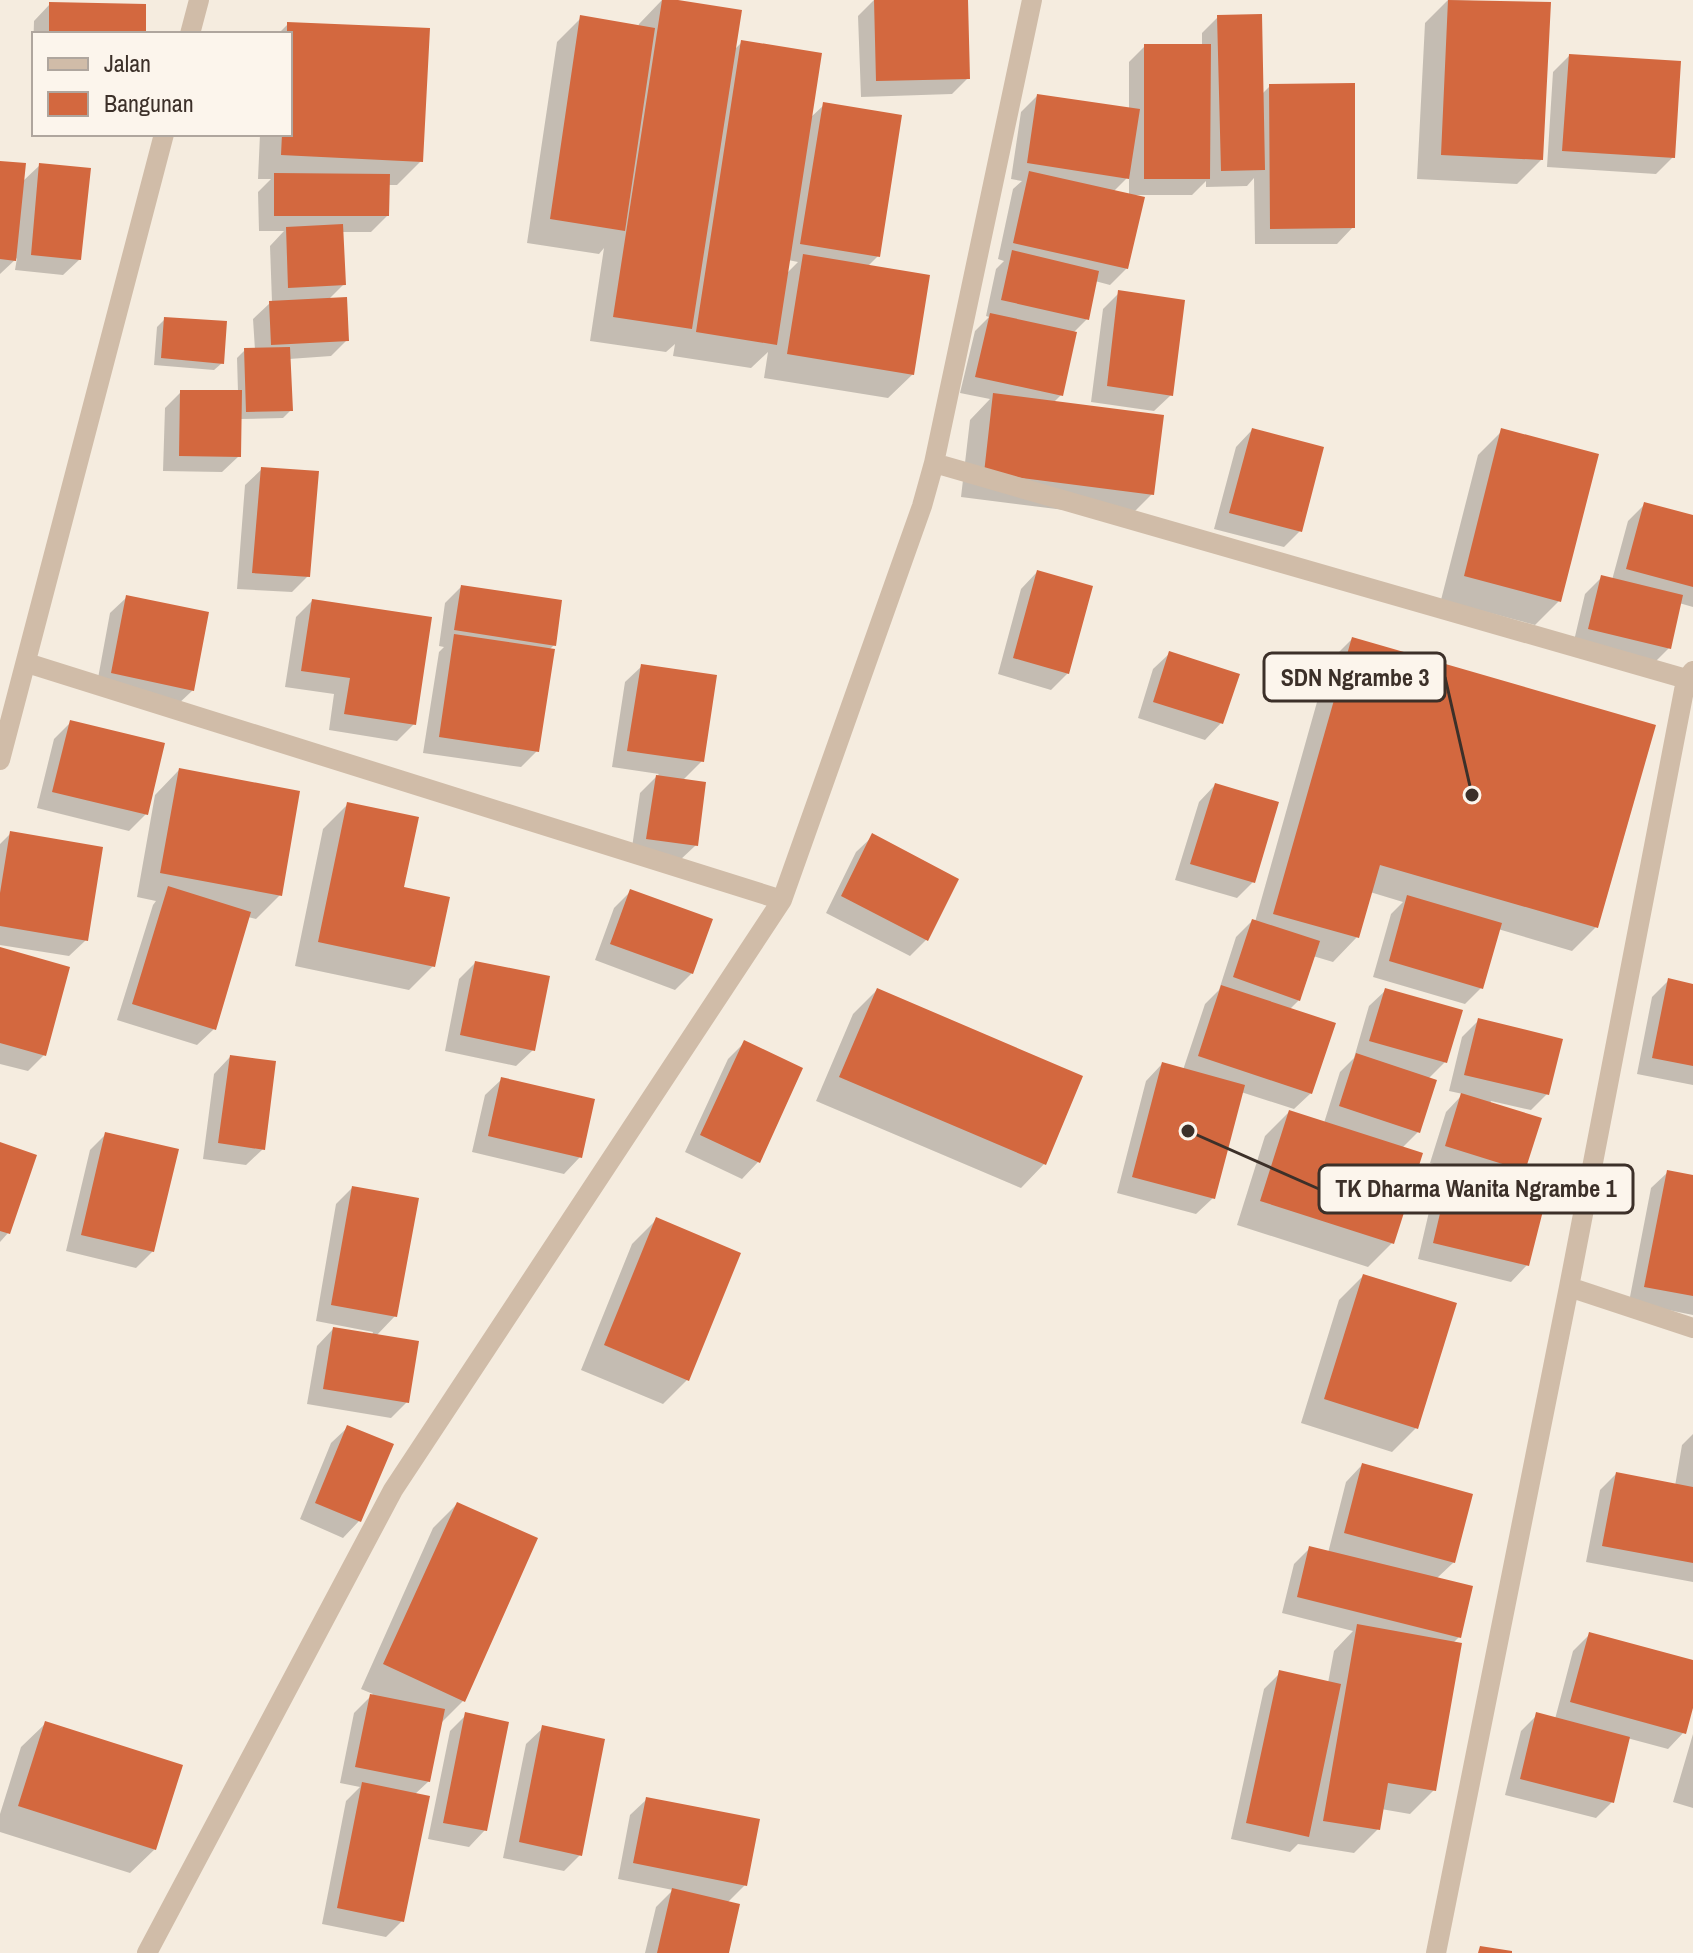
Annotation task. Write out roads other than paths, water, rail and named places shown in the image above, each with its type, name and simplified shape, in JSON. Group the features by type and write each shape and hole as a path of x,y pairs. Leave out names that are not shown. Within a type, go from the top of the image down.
{"street":[{"path":"191,32 199,0"},
{"path":"147,1953 393,1490 782,900 922,506 934,463 1032,0"},
{"path":"0,760 163,136"},
{"path":"934,463 1691,677 1436,1953"},
{"path":"27,663 782,900"},
{"path":"1569,1287 1693,1328"}],"place":[{"name":"SDN Ngrambe 3","path":"1472,795"},
{"name":"TK Dharma Wanita Ngrambe 1","path":"1188,1131"}]}
